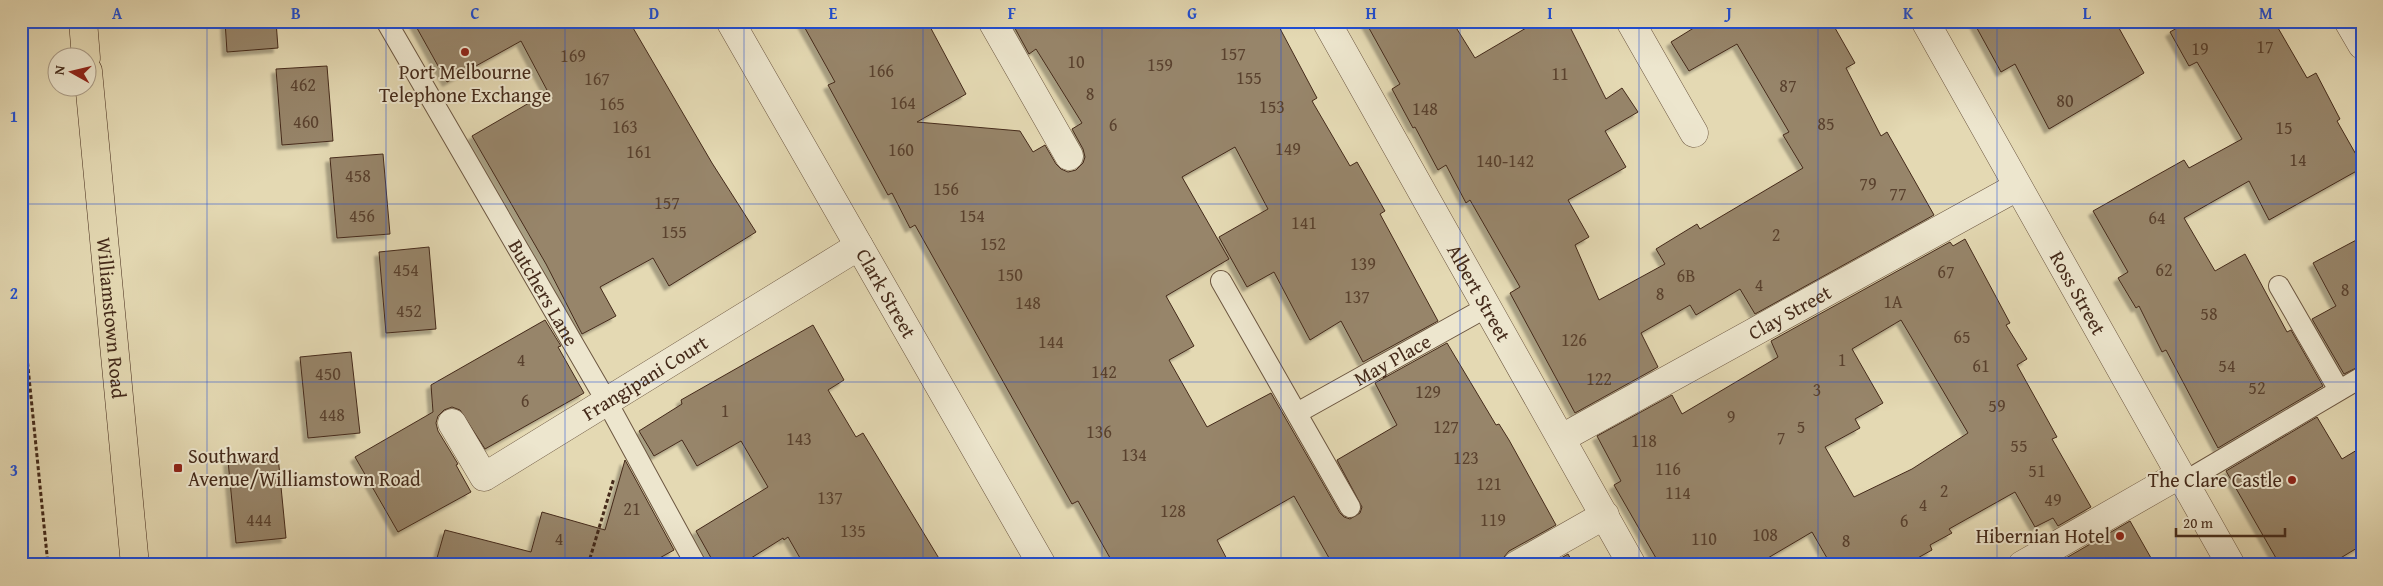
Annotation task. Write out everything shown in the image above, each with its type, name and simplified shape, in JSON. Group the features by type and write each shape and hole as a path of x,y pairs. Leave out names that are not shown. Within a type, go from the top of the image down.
{"main road":[{"path":"83,21 85,48"},
{"name":"Williamstown Road","path":"91,98 135,565"}],"street":[{"name":"Clark Street","path":"730,21 1042,565"},
{"path":"992,21 1069,156"},
{"name":"Albert Street","path":"1326,21 1632,565"},
{"path":"1630,21 1694,132"},
{"name":"Ross Street","path":"1925,21 2231,565"},
{"path":"2348,21 2362,45"},
{"name":"Clay Street","path":"1562,438 2017,187"},
{"name":"Frangipani Court","path":"452,423 484,476 859,246"},
{"path":"2022,565 2181,478"},
{"path":"1517,565 1605,515"}],"lane":[{"name":"Butchers Lane","path":"386,21 606,402 696,565"},
{"path":"1221,281 1350,507"},
{"path":"2279,286 2339,390"},
{"name":"May Place","path":"1297,413 1487,307"},
{"path":"2181,478 2362,377"}],"path":[{"path":"21,298 48,565"},
{"path":"588,565 626,439"}],"building":[{"path":"225,21 276,21 278,48 227,52"},
{"path":"413,21 629,21 712,163 756,232 669,286 653,258 600,287 616,316 582,334 546,264 472,136 548,92 521,41 447,82"},
{"path":"801,21 927,21 966,94 917,122 1020,131 1033,152 1045,145 1056,164 1068,172 1076,170 1083,163 1085,157 1083,149 1072,129 1082,123 1036,49 1029,54 1011,21 1276,21 1317,98 1312,101 1350,166 1357,162 1385,211 1380,214 1438,321 1363,362 1341,321 1310,340 1274,272 1247,287 1219,237 1268,209 1235,147 1182,177 1229,259 1166,296 1194,346 1169,360 1207,427 1271,393 1340,513 1350,519 1360,513 1362,507 1337,460 1397,425 1375,383 1447,343 1496,425 1499,424 1509,440 1556,525 1509,551 1501,565 1333,565 1294,496 1217,540 1230,565 1114,565 1078,501 1072,504 915,225 910,228 892,193 888,195 828,85 835,82"},
{"path":"1365,21 1452,21 1475,58 1538,21 1567,21 1606,99 1622,88 1638,112 1605,131 1626,167 1568,200 1589,237 1575,245 1599,300 1665,264 1656,249 1697,224 1700,229 1803,168 1783,135 1789,132 1737,44 1689,71 1671,42 1705,21 1831,21 1855,63 1846,68 1881,136 1887,132 1934,215 1755,314 1740,289 1696,315 1690,305 1641,333 1658,367 1575,413 1510,293 1520,287 1470,200 1466,203 1446,165 1438,170 1415,127 1413,128 1392,89 1400,84"},
{"path":"1973,21 2115,21 2144,73 2049,129 2015,64 2001,72"},
{"path":"2189,21 2274,21 2307,78 2316,73 2340,119 2337,121 2362,165 2362,168 2269,220 2249,181 2184,218 2215,271 2245,254 2287,332 2291,330 2323,386 2218,448 2166,350 2162,352 2139,306 2136,308 2118,278 2128,272 2093,211 2184,160 2189,168 2242,139 2197,62 2189,66 2170,32"},
{"path":"327,66 333,141 282,145 276,69"},
{"path":"383,154 390,234 337,238 330,158"},
{"path":"2362,237 2362,365 2344,374 2312,319 2336,306 2313,263"},
{"path":"1965,239 2010,323 2006,325 2027,359 2017,365 2057,437 2052,439 2091,507 2058,526 2053,518 2035,527 2015,492 1949,529 1952,533 1930,545 1932,550 1905,565 1831,565 1812,532 1756,565 1660,565 1614,485 1621,481 1597,436 1672,395 1682,414 1778,357 1771,341 1950,242 1953,246","holes":["1901,320 1968,433 1912,469 1854,497 1825,447 1860,428 1855,419 1883,403 1852,349"]},
{"path":"429,247 436,329 386,333 379,252"},
{"path":"545,320 561,346 558,347 584,393 485,449 460,410 452,407 444,410 438,416 436,423 438,431 458,464 456,465 471,492 398,532 355,457 433,412 431,385"},
{"path":"813,325 844,380 828,390 856,437 863,433 943,565 804,565 788,537 784,540 783,538 740,565 715,565 696,531 768,487 741,441 697,466 682,440 654,456 639,431 682,404 681,400"},
{"path":"351,352 360,433 308,438 300,357"},
{"name":"The Clare Castle","path":"2317,417 2342,459 2362,447 2362,545 2329,565 2280,565 2226,471"},
{"path":"278,456 286,538 236,543 228,461"},
{"path":"625,460 674,550 647,565 435,565 445,530 531,552 542,512 605,530"},
{"name":"Hibernian Hotel","path":"2130,521 2155,565 2054,565"},
{"path":"1568,554 1574,565 1549,565"}],"place":[{"name":"Port Melbourne Telephone Exchange","path":"465,52"},
{"name":"Southward Avenue/Williamstown Road","path":"178,468"},
{"name":"The Clare Castle","path":"2292,480"},
{"name":"Hibernian Hotel","path":"2120,536"}]}
